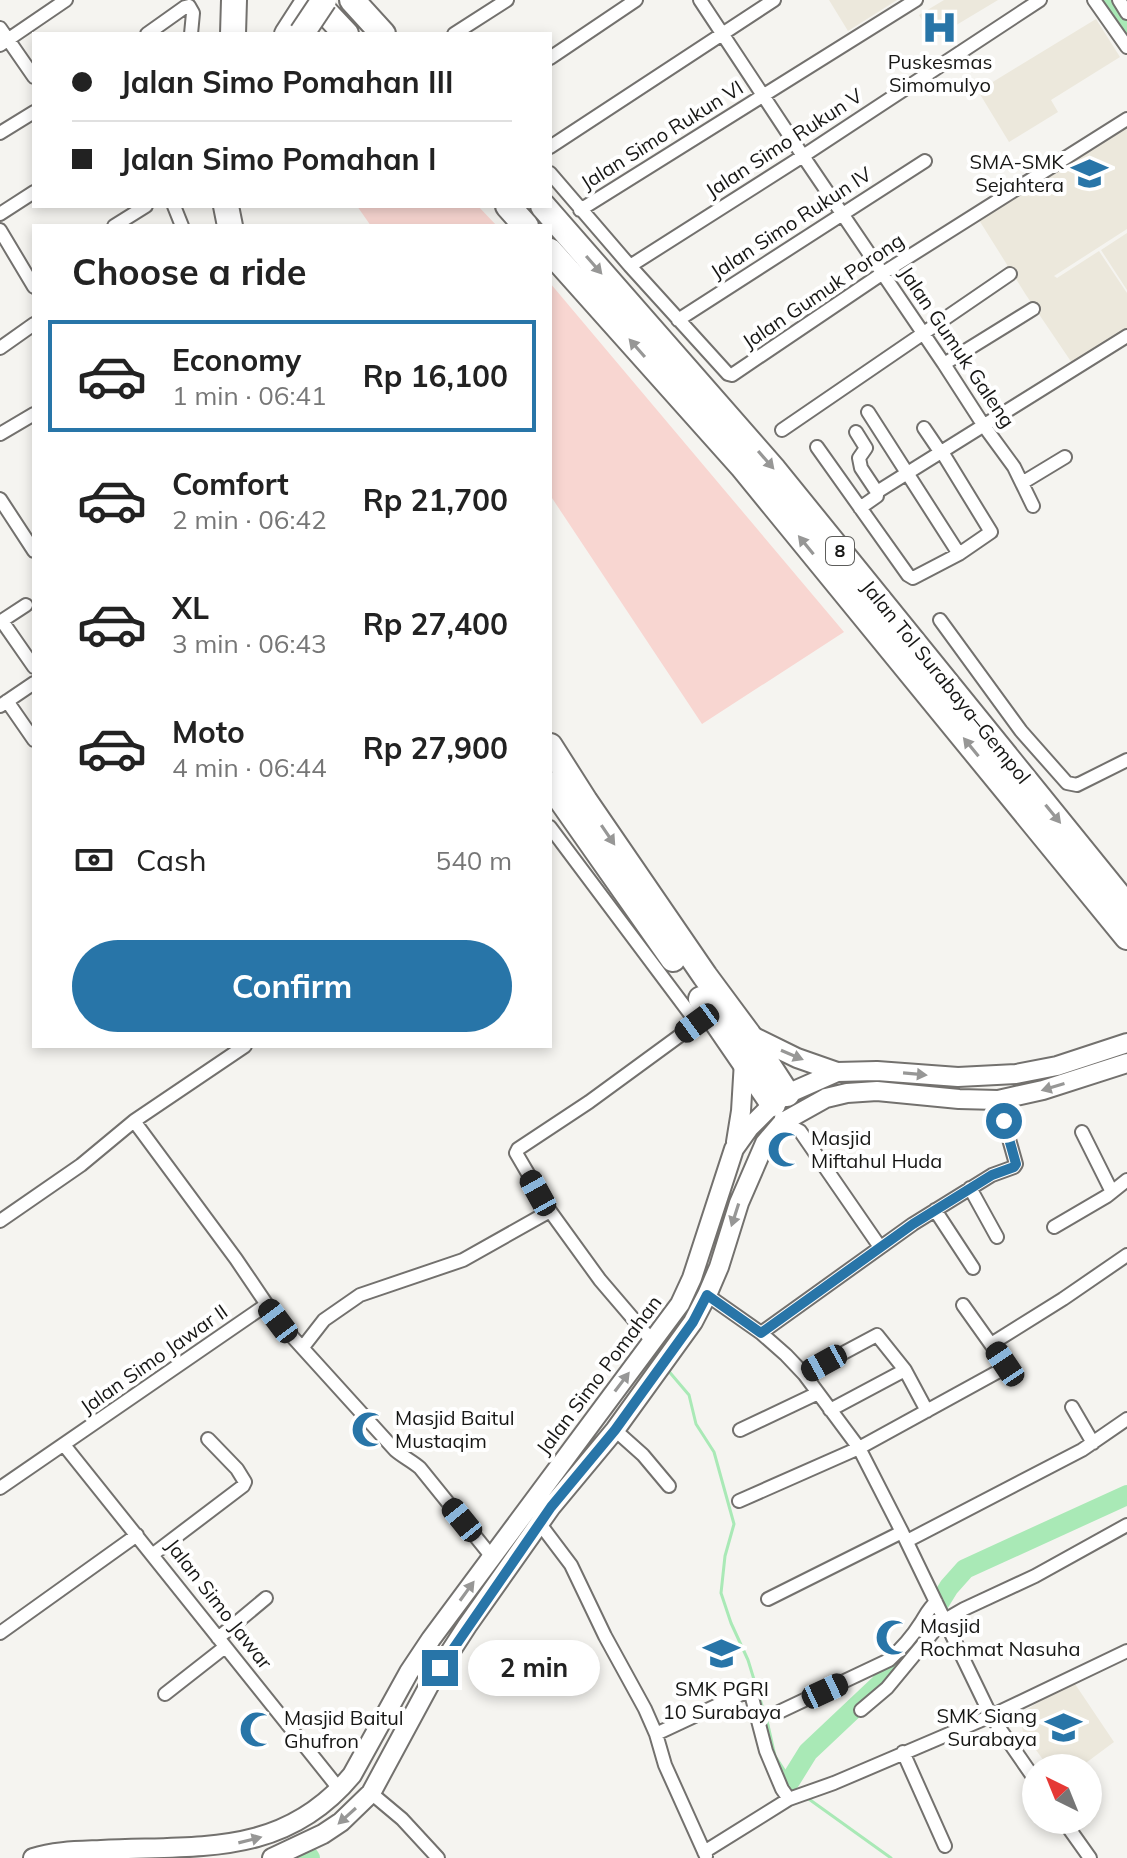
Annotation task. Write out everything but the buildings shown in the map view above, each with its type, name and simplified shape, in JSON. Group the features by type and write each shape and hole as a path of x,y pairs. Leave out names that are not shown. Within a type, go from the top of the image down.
{"highway":[{"path":"233,32 234,0"},
{"path":"295,32 312,0 344,32"},
{"path":"295,32 324,0"},
{"path":"352,0 381,32"},
{"path":"510,208 524,224"},
{"name":"Jalan Tol Surabaya–Gempol","path":"545,208 774,470 1127,906"},
{"name":"Jalan Tol Surabaya–Gempol","path":"552,253 742,466 1127,937"},
{"path":"552,759 562,823"},
{"path":"552,790 562,823 744,1061 788,1113"},
{"path":"711,1014 748,1034 788,1113"}],"main road":[{"path":"748,1034 797,1058 837,1072 877,1071 958,1077 1016,1074 1057,1066 1127,1043"},
{"path":"734,1149 741,1111 744,1061"},
{"path":"788,1113 826,1098 877,1091 998,1100 1043,1090 1127,1063"},
{"path":"272,1858 332,1828 371,1793 436,1674 551,1507 615,1430 712,1298 739,1203 765,1143 788,1113 837,1072"},
{"name":"Jalan Simo Pomahan","path":"421,1654 680,1304 734,1149 749,1128 788,1113"},
{"path":"33,1858 52,1853 228,1845 274,1833 297,1822 340,1790 352,1775 421,1654 436,1674"}],"street":[{"path":"4,42 66,0"},
{"path":"457,32 507,0"},
{"path":"552,57 636,0"},
{"name":"Jalan Gumuk Galeng","path":"700,0 1014,467 1033,506"},
{"path":"552,146 774,0"},
{"name":"Jalan Simo Rukun VI","path":"580,210 916,0"},
{"name":"Jalan Simo Rukun V","path":"630,266 1040,0"},
{"path":"1094,0 1121,29 1127,47"},
{"path":"1119,0 1127,13"},
{"path":"150,32 189,6 193,13 191,32"},
{"path":"0,28 4,42 32,75"},
{"path":"0,133 32,113"},
{"name":"Jalan Gumuk Porong","path":"552,175 678,320 732,375 883,273 1127,119"},
{"name":"Jalan Simo Rukun IV","path":"678,320 925,161"},
{"path":"0,214 32,193"},
{"path":"117,224 143,208"},
{"path":"0,230 4,245 32,280"},
{"path":"782,430 1010,274"},
{"path":"944,364 1033,309"},
{"path":"0,348 32,325"},
{"path":"860,508 876,497 877,492 1127,336"},
{"path":"868,412 959,554"},
{"path":"0,434 32,415"},
{"path":"817,447 913,578 959,554 991,532 924,428"},
{"path":"856,432 866,448 859,458 861,468 877,492"},
{"path":"1022,483 1065,457"},
{"path":"0,499 32,548"},
{"path":"26,605 1,622 32,664"},
{"path":"940,620 1021,731 1064,780 1077,785 1127,760"},
{"path":"32,684 4,704 32,738"},
{"path":"562,823 711,1014 589,1102 522,1144 516,1153 550,1211 600,1280 653,1342"},
{"path":"0,1221 81,1165 134,1121 242,1048"},
{"path":"761,1333 935,1210 992,1175 1016,1165 998,1100"},
{"path":"788,1113 880,1247"},
{"path":"134,1121 278,1321 395,1450 420,1468 492,1557"},
{"path":"1082,1132 1112,1192"},
{"path":"1054,1227 1127,1180"},
{"path":"970,1188 997,1237"},
{"path":"935,1210 973,1268"},
{"path":"303,1347 324,1320 360,1295 463,1260 550,1211"},
{"path":"991,1344 1127,1255"},
{"path":"712,1298 761,1333 804,1374 859,1448 991,1716 1022,1761"},
{"name":"Jalan Simo Jawar II","path":"0,1488 266,1305"},
{"path":"739,1501 859,1448 1004,1368 1005,1364 963,1305"},
{"path":"804,1374 877,1335 905,1370 927,1411"},
{"path":"830,1410 905,1370"},
{"path":"740,1430 818,1393"},
{"path":"1072,1407 1093,1443"},
{"path":"768,1599 984,1503 1082,1450 1123,1422 1127,1438"},
{"path":"615,1430 643,1455 669,1486"},
{"path":"152,1555 245,1482 237,1469 208,1439"},
{"name":"Jalan Simo Jawar","path":"64,1445 340,1790"},
{"path":"540,1524 571,1565 645,1709 665,1765 706,1855 799,1796 991,1716 1127,1651"},
{"path":"779,1712 889,1660 901,1649 927,1610 964,1609 1035,1576 1127,1525"},
{"path":"0,1633 137,1535"},
{"path":"165,1694 266,1598"},
{"path":"861,1710 887,1688 941,1612"},
{"path":"656,1734 750,1690 766,1751 782,1789 799,1796"},
{"path":"903,1752 945,1846"},
{"path":"371,1793 402,1819 431,1856"},
{"path":"1073,1834 1090,1858"}],"shaded area":[{"path":"829,0 897,0 848,31"},
{"name":"Puskesmas Simomulyo","path":"944,0 998,0 933,39 919,15"},
{"path":"1096,19 1120,57 1051,100 1058,112 1009,142 978,91"},
{"name":"SMA-SMK Sejahtera","path":"1127,126 1127,229 1054,276 1057,278 1099,251 1127,293 1127,332 1074,366 979,220"},
{"path":"358,208 480,208 495,224 370,224"},
{"path":"1127,233 1127,290 1101,250"},
{"path":"552,285 844,632 702,724 552,498"},
{"name":"SMK Siang Surabaya","path":"1073,1681 1114,1742 1098,1754 1039,1754 1016,1716"}],"waterway":[{"path":"1110,0 1127,25"},
{"path":"666,1368 689,1395 696,1424 714,1452 734,1524 725,1556 721,1593 748,1660 775,1756 797,1790"},
{"path":"790,1781 808,1752 879,1685 912,1647 949,1587 965,1569 1127,1495"},
{"path":"806,1797 891,1858"},
{"path":"307,1854 310,1858"}],"place":[{"name":"Puskesmas Simomulyo","path":"940,27"},
{"name":"SMA-SMK Sejahtera","path":"1090,173"},
{"name":"Masjid Miftahul Huda","path":"785,1150"},
{"name":"Masjid Baitul Mustaqim","path":"369,1430"},
{"name":"Masjid Rochmat Nasuha","path":"894,1637"},
{"name":"SMK PGRI 10 Surabaya","path":"722,1654"},
{"name":"SMK Siang Surabaya","path":"1063,1728"},
{"name":"Masjid Baitul Ghufron","path":"258,1730"}],"route":[{"path":"440,1668 551,1507 615,1430 693,1322 707,1295 761,1333 913,1224 992,1175 1014,1167 1016,1164 1004,1121"}]}
